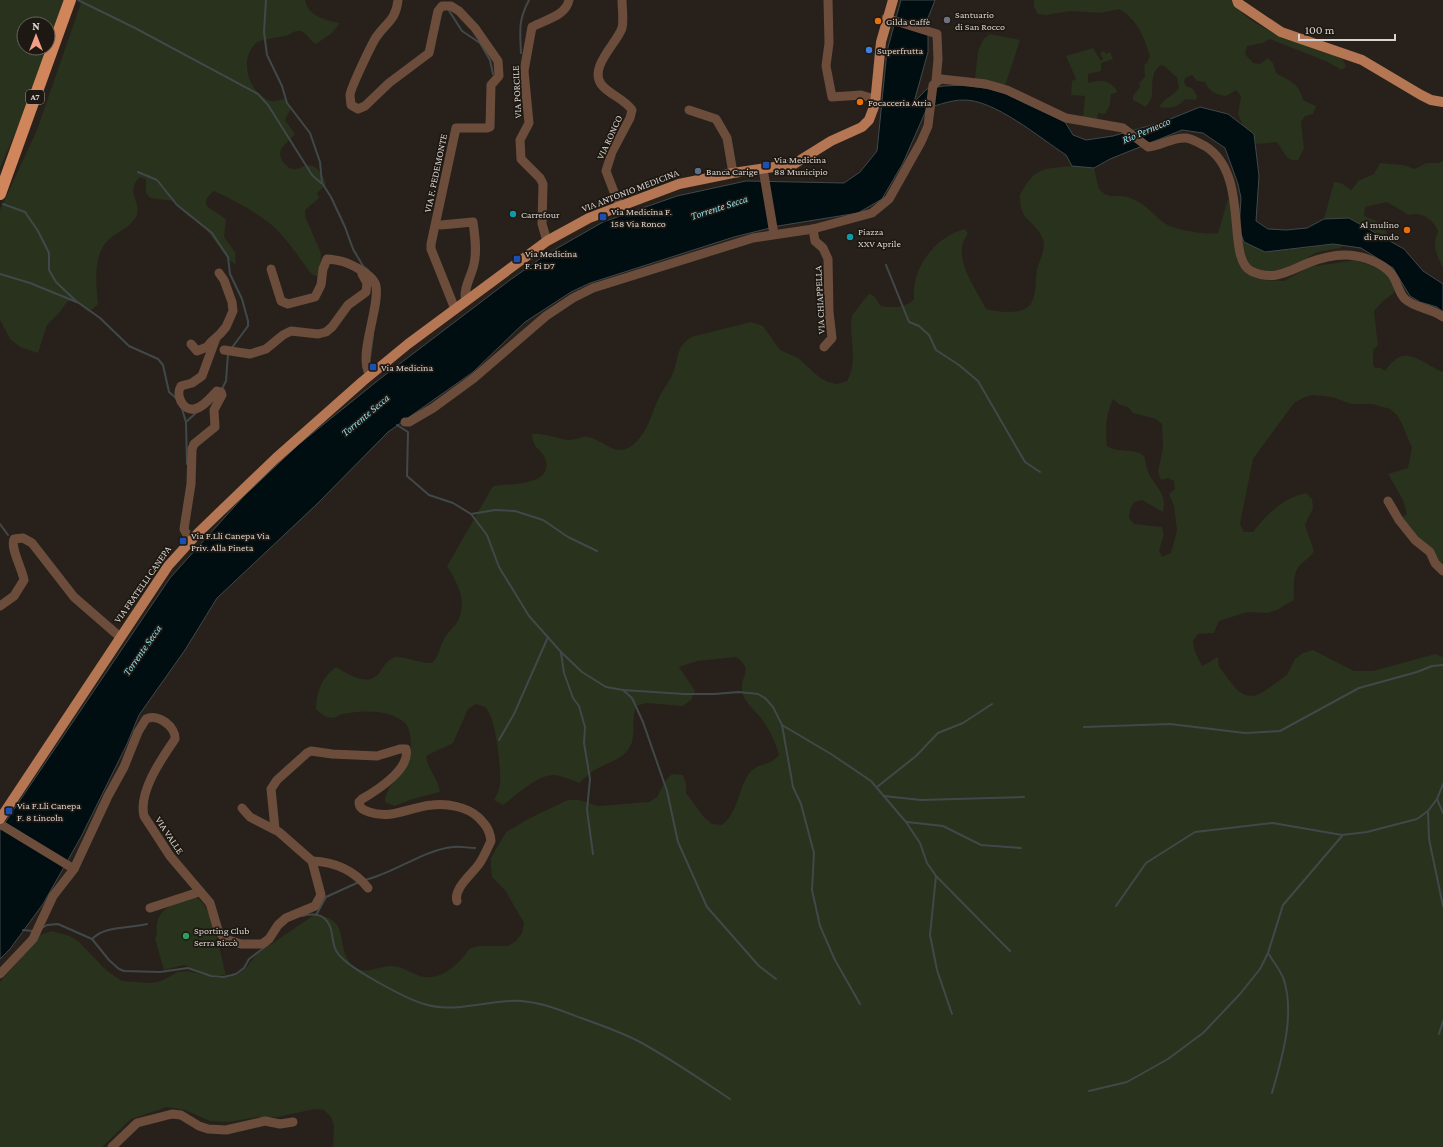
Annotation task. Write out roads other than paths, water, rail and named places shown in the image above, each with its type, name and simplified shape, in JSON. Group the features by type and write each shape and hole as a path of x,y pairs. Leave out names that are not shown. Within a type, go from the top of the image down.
{"highway":[{"name":"A7","path":"0,194 70,0"}],"main road":[{"name":"VIA ANTONIO MEDICINA","path":"366,378 455,309 547,241 589,218 619,205 679,184 733,173 764,173 794,164 831,141 862,127 869,120 875,99 881,42 893,0"},
{"path":"1237,0 1238,3 1281,32 1362,60 1421,95 1431,100 1443,102"},
{"name":"VIA FRATELLI CANEPA","path":"1,823 120,637 168,566 190,541 276,458 366,378"}],"street":[{"name":"VIA F. PEDEMONTE","path":"398,0 397,11 390,22 376,38 360,71 350,95 351,105 358,109 365,106 389,83 429,53 438,10 442,6 452,6 459,11 475,28 498,61 499,76 491,86 490,127 456,128 431,244 431,248 455,309"},
{"name":"VIA PORCILE","path":"547,241 542,224 543,184 540,178 521,159 520,140 529,123 525,62 532,27 561,13 568,5 569,0"},
{"name":"VIA RONCO","path":"619,205 606,171 608,162 630,118 632,110 627,103 600,82 598,75 602,59 622,27 622,0"},
{"path":"828,0 829,43 826,66 832,97 861,95 875,99"},
{"path":"405,422 408,422 433,408 474,378 546,316 580,294 593,288 774,232 813,229 872,213 889,199 921,142 928,126 938,59 937,34 888,19"},
{"path":"935,83 942,79 986,84 1007,90 1066,118 1123,128 1145,146 1151,147 1177,139 1186,138 1195,140 1215,154 1227,172 1236,205 1236,229 1242,261 1251,271 1261,274 1282,275 1309,262 1346,255 1356,256 1370,260 1391,272 1400,293 1413,305 1432,311 1443,317"},
{"path":"689,110 716,119 727,138 733,173"},
{"path":"764,173 774,232"},
{"name":"VIA F. PEDEMONTE","path":"441,225 473,222 475,263 464,294 466,301"},
{"name":"VIA CHIAPPELLA","path":"813,229 815,241 823,248 829,265 829,312 832,338 824,348"},
{"path":"271,269 281,301 288,304 315,297 321,285 322,269 327,259 343,260 366,273 376,286 376,297 367,356 366,378"},
{"path":"224,350 250,354 266,349 283,335 291,331 318,334 326,332 332,327 348,305 366,292 367,283 357,268"},
{"path":"191,344 199,352 207,347 226,327 234,308 224,280 218,273 220,289"},
{"path":"190,541 184,529 191,484 192,449 194,444 215,427 214,410 222,395 221,392 217,391 205,403 193,410 186,407 179,398 178,393 180,386 192,383 202,376 206,370 206,364 210,359 216,338"},
{"path":"1388,501 1399,520 1415,540 1430,552 1435,563 1443,572"},
{"path":"0,606 14,596 24,580 22,569 12,546 14,539 23,538 32,543 40,551 74,597 120,637"},
{"name":"VIA VALLE","path":"71,867 124,767 143,722 149,718 155,718 174,728 175,739 155,770 142,809 144,816 170,856 199,892 210,903 218,930 224,939 246,945 262,944 269,939 278,925 286,918 315,906 321,895 312,861"},
{"path":"275,829 271,789 277,780 307,753 311,751 332,754 377,756 404,748 407,753 406,758 391,780 362,799 359,802 359,805 363,810 385,816 430,805 445,805 475,814 487,826 491,841 480,864 457,891 455,897 456,901"},
{"path":"242,808 250,817 275,829 312,861 339,865 360,877 368,888"},
{"path":"0,974 33,939 53,896 71,867 1,823"},
{"path":"150,908 199,892"},
{"path":"112,1147 137,1123 172,1114 181,1115 199,1126 226,1130 265,1121 280,1124 293,1122"}],"water":[{"path":"901,0 935,0 928,18 928,52 914,102 927,89 944,86 965,85 990,89 1006,94 1065,122 1073,135 1086,140 1113,136 1163,122 1200,107 1228,114 1254,134 1259,176 1256,221 1268,229 1286,230 1307,228 1324,219 1349,218 1404,249 1423,271 1443,284 1443,312 1437,307 1420,302 1410,296 1393,268 1361,248 1333,244 1265,252 1244,242 1239,229 1241,198 1238,184 1225,148 1203,133 1182,130 1110,159 1094,168 1072,166 1066,155 1002,112 989,106 975,101 958,100 927,108 903,163 882,199 858,213 778,226 734,237 590,283 571,292 525,322 473,372 388,432 317,504 217,598 185,650 139,715 127,744 81,837 43,904 10,949 0,959 0,830 170,578 244,496 298,445 381,378 510,280 547,254 603,222 677,196 746,181 844,183 860,172 877,151 887,51"}],"waterway":[{"path":"78,0 135,28 258,94 268,105 312,175 321,183"},
{"path":"266,0 264,32 267,55 282,86 287,103 310,133 320,162 322,183 331,197 345,227 353,249 363,266 368,270"},
{"path":"521,53 521,20 529,0"},
{"path":"448,9 462,31 480,43 490,60 493,74"},
{"path":"138,172 157,180 177,205 212,233 228,257 230,274 242,299 248,321 248,326 231,349"},
{"path":"3,204 25,212 38,231 49,253 49,270 56,282 77,302"},
{"path":"886,265 909,322 919,326 929,335 936,350 959,365 978,381 1025,462 1040,472"},
{"path":"0,274 30,283 79,303 100,318 129,346 158,359 163,365 169,392 176,398"},
{"path":"370,357 373,335"},
{"path":"222,389 226,381 228,354"},
{"path":"182,409 186,422 187,464"},
{"path":"186,422 197,412"},
{"path":"397,425 408,432 407,476 429,495 453,503 471,514 487,535 499,567 529,616 561,652 582,672 606,687 623,690 684,694 739,692 758,694 765,698 773,707 782,725 793,787 801,804 814,853 812,890 820,926 835,960 860,1004"},
{"path":"471,514 495,510 515,511 543,520 568,537 597,551"},
{"path":"0,524 8,535"},
{"path":"499,740 514,714 548,637"},
{"path":"561,653 564,673 573,698 579,706 585,727 584,743 590,779 587,810 593,854"},
{"path":"1084,727 1170,724 1245,733 1280,731 1359,688 1417,672 1432,666 1443,665"},
{"path":"623,690 632,698 643,722 667,791 678,842 707,907 759,966 776,979"},
{"path":"877,787 916,756 938,733 963,723 992,704"},
{"path":"782,725 831,754 871,781 906,822 920,843 927,863 936,876 1010,951"},
{"path":"1116,906 1146,863 1195,832 1273,823 1342,835 1367,832 1417,819 1428,811 1437,799 1443,784"},
{"path":"884,796 921,800 1024,797"},
{"path":"1437,799 1443,813"},
{"path":"1428,811 1429,839 1443,906"},
{"path":"907,822 943,826 981,845 1021,848"},
{"path":"1089,1091 1127,1082 1168,1059 1203,1033 1240,994 1260,969 1268,953 1283,905 1342,836"},
{"path":"365,880 376,877 431,852 456,847 475,848"},
{"path":"936,876 930,935 937,970 952,1014"},
{"path":"316,915 326,897 359,882"},
{"path":"302,916 314,914 323,917 330,927 335,948 342,958 377,982 416,1001 437,1007 463,1007 503,1001 536,1003 549,1006 611,1029 640,1042 674,1062 730,1099"},
{"path":"42,928 47,925 58,924 92,939 109,960 119,969 124,971 160,972 188,968 211,976 224,977 236,974 244,968 249,959 269,944"},
{"path":"92,939 104,931 111,929 147,924"},
{"path":"23,930 33,931"},
{"path":"1268,953 1284,980 1288,1008 1286,1037 1280,1066 1272,1093"},
{"path":"1439,1034 1443,1021"}],"place":[{"name":"Santuario di San Rocco","path":"947,20"},
{"name":"Gilda Caffè","path":"878,21"},
{"name":"Superfrutta","path":"869,50"},
{"name":"Focacceria Atria","path":"860,102"},
{"name":"Via Medicina 88 Municipio","path":"766,165"},
{"name":"Banca Carige","path":"698,171"},
{"name":"Carrefour","path":"513,214"},
{"name":"Via Medicina F. 158 Via Ronco","path":"603,217"},
{"name":"Al mulino di Fondo","path":"1407,230"},
{"name":"Piazza XXV Aprile","path":"850,237"},
{"name":"Via Medicina F. Pi D7","path":"517,259"},
{"name":"Via Medicina","path":"373,367"},
{"name":"Via F.Lli Canepa Via Priv. Alla Pineta","path":"183,541"},
{"name":"Via F.Lli Canepa F. 8 Lincoln","path":"9,811"},
{"name":"Sporting Club Serra Riccò","path":"186,936"}],"water label":[{"name":"Rio Pernecco","path":"1146,130"},
{"name":"Torrente Secca","path":"719,207"},
{"name":"Torrente Secca","path":"365,415"},
{"name":"Torrente Secca","path":"142,650"}]}
